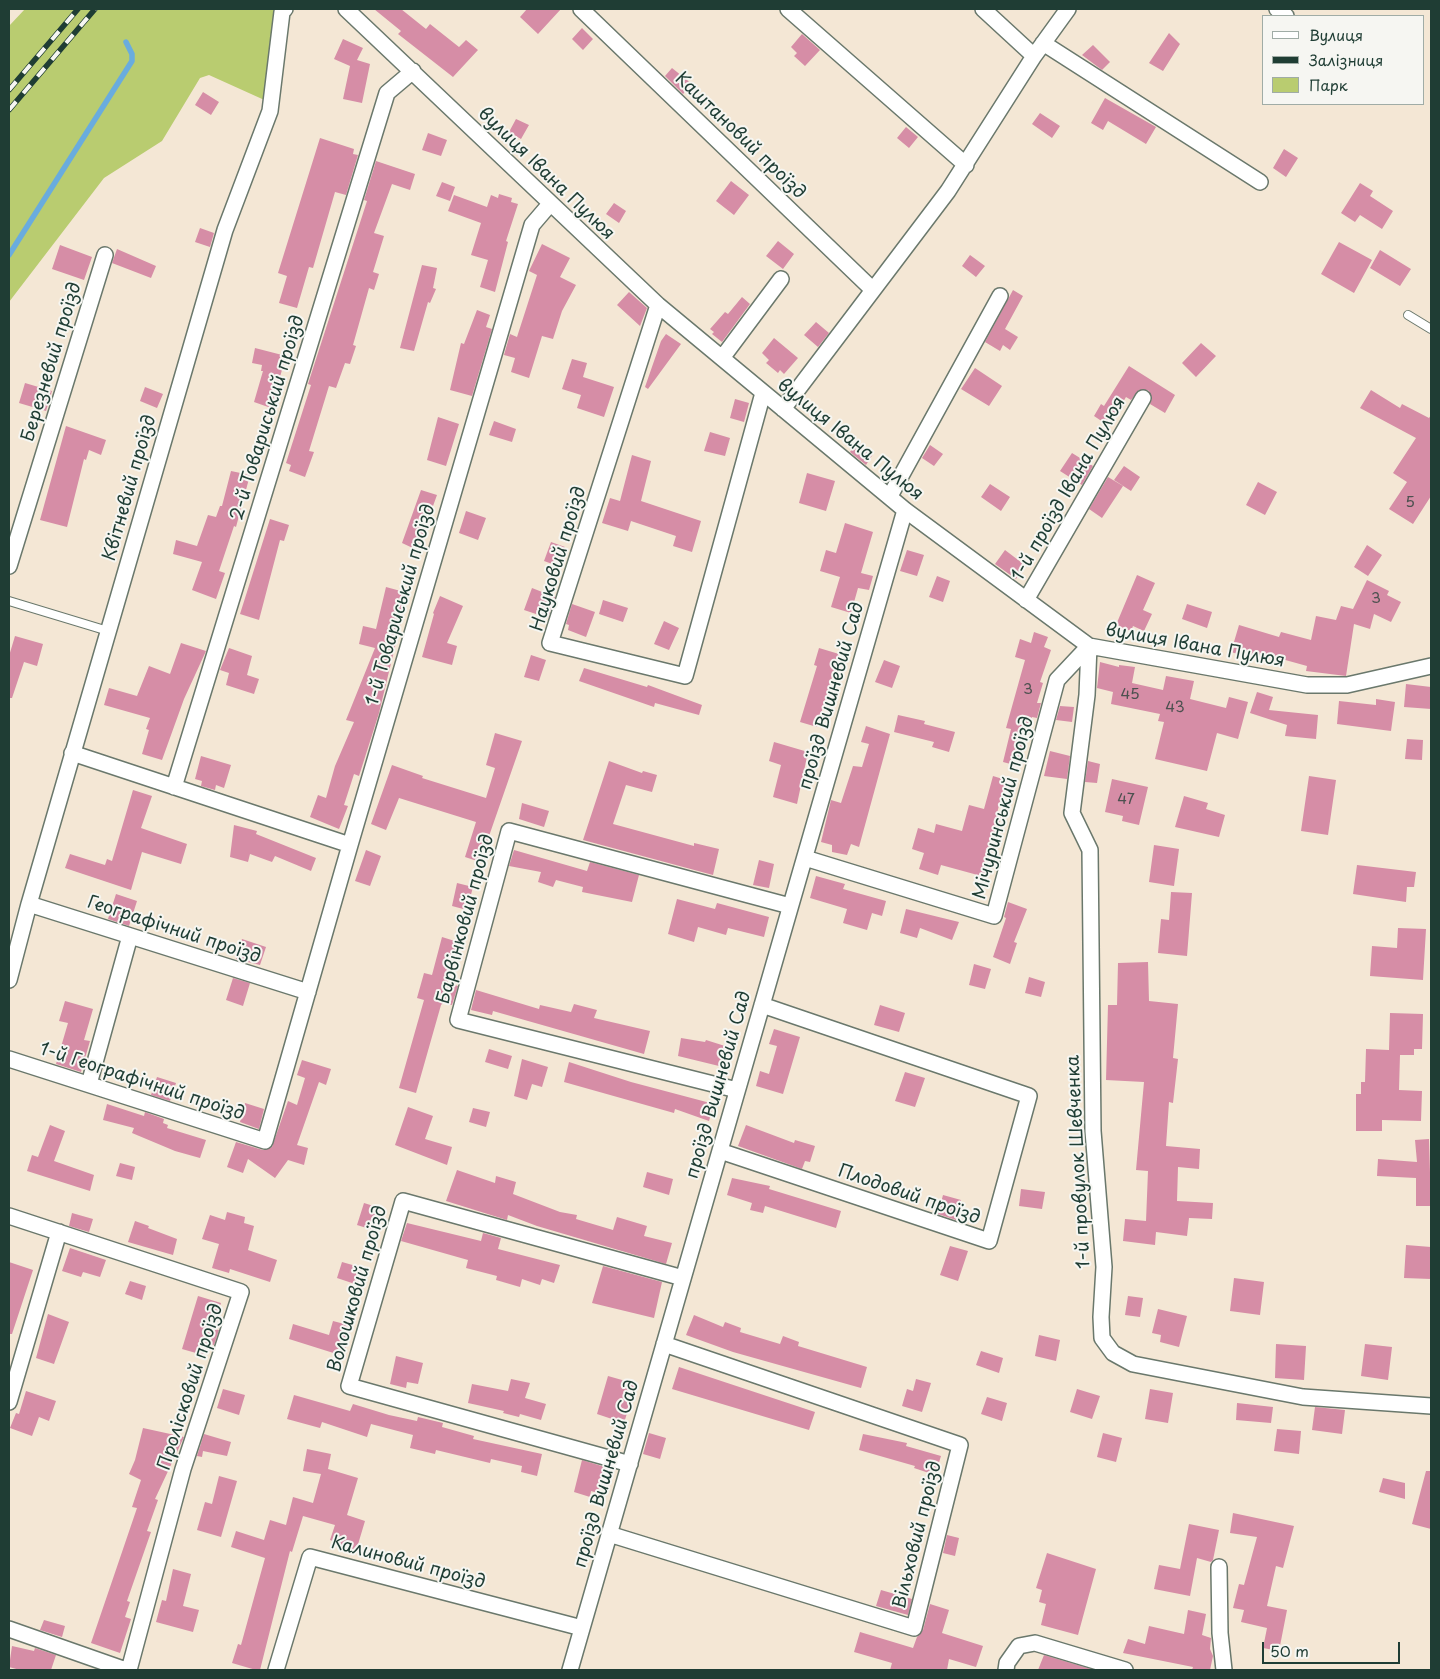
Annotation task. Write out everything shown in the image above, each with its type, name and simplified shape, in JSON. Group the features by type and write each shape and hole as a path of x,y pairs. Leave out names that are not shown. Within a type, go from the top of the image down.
{"street":[{"name":"Квітневий проїзд","path":"9,980 72,753 225,230 270,112 282,12 285,9"},
{"name":"вулиця Івана Пулюя","path":"346,9 658,305 905,510 1089,646 1307,685 1347,685 1431,666"},
{"name":"Каштановий проїзд","path":"581,9 873,290"},
{"path":"788,9 966,165"},
{"path":"983,9 1034,56"},
{"path":"783,409 966,165 1034,56 1068,9"},
{"path":"1043,43 1260,182"},
{"name":"2-й Товариський проїзд","path":"174,787 387,93 412,71"},
{"name":"1-й Товариський проїзд","path":"350,846 532,225 550,204"},
{"name":"Березневий проїзд","path":"9,566 105,255"},
{"path":"722,358 781,279"},
{"path":"890,496 1000,296"},
{"name":"Науковий проїзд","path":"658,305 550,643 684,676 763,393"},
{"name":"1-й проїзд Івана Пулюя","path":"1026,600 1143,398"},
{"name":"проїзд Вишневий Сад","path":"570,1670 905,510"},
{"name":"Мічуринський проїзд","path":"804,858 994,916 1058,680 1089,646"},
{"name":"1-й провулок Шевченка","path":"1089,646 1087,695 1072,813 1090,850 1093,1131 1104,1267 1100,1317 1102,1338 1113,1353 1133,1364 1303,1396 1431,1406"},
{"path":"72,753 350,846 308,992"},
{"name":"Барвінковий проїзд","path":"737,1090 458,1020 509,831 790,906"},
{"name":"Географічний проїзд","path":"29,904 308,992"},
{"path":"89,1084 130,936"},
{"name":"1-й Географічний проїзд","path":"9,1059 265,1141 308,992"},
{"name":"Плодовий проїзд","path":"720,1151 989,1241 1028,1096 762,1005"},
{"name":"Волошковий проїзд","path":"630,1464 349,1386 403,1201 683,1278"},
{"name":"Пролісковий проїзд","path":"9,1216 241,1292 183,1469 127,1670 9,1629"},
{"path":"9,1402 59,1232"},
{"name":"Вільховий проїзд","path":"609,1534 914,1628 960,1445 664,1344"},
{"name":"Калиновий проїзд","path":"276,1670 310,1557 582,1628"},
{"path":"1219,1567 1220,1633 1224,1670"},
{"path":"1006,1670 1007,1663 1019,1646 1035,1643 1125,1670"}],"lane":[{"path":"1408,315 1431,329"},
{"path":"9,601 108,631"}],"green space":[{"path":"25,9 285,9 271,103 209,75 200,78 162,141 104,178 9,302 9,26"}],"building":[{"path":"374,9 401,9 426,29 430,24 459,47 466,40 478,50 453,77 398,34 401,31"},
{"path":"527,9 561,9 538,34 520,17"},
{"path":"582,28 593,39 583,50 572,39"},
{"path":"1169,33 1180,44 1163,71 1149,63"},
{"path":"802,34 820,50 805,66 794,56 797,53 791,47"},
{"path":"343,39 363,48 357,60 370,64 362,103 343,99 350,66 334,59"},
{"path":"1093,45 1110,62 1102,70 1082,55"},
{"path":"672,68 692,84 683,94 665,76"},
{"path":"203,92 219,102 211,115 195,105"},
{"path":"1105,98 1156,127 1146,144 1108,121 1103,130 1091,123"},
{"path":"1040,113 1060,126 1052,138 1032,124"},
{"path":"516,119 529,125 521,139 509,132"},
{"path":"906,127 918,137 909,148 897,138"},
{"path":"428,133 447,140 441,156 422,150"},
{"path":"320,138 354,149 353,154 358,155 346,195 335,192 313,268 309,267 297,308 279,303 287,276 278,273"},
{"path":"1284,149 1298,158 1286,177 1273,168"},
{"path":"376,161 415,174 410,190 392,184 374,233 384,236 373,272 379,274 374,290 369,288 353,345 356,346 350,364 345,363 336,388 329,386 309,451 314,452 305,477 289,471 291,465 286,463 311,385 308,384 367,201 364,200"},
{"path":"731,181 749,195 734,215 716,201"},
{"path":"442,182 455,187 450,201 436,196"},
{"path":"1360,183 1373,191 1370,196 1393,211 1382,229 1360,215 1355,222 1341,213"},
{"path":"499,194 512,198 511,202 518,204 506,241 508,242 495,292 480,287 488,260 471,255 481,223 448,211 454,195 487,207 491,195 498,198"},
{"path":"614,203 626,211 619,223 606,214"},
{"path":"200,228 214,233 210,247 195,242"},
{"path":"778,241 794,254 783,269 766,256"},
{"path":"1339,242 1372,260 1354,293 1321,274"},
{"path":"542,244 570,258 560,277 576,285 562,311 553,339 542,336 529,378 511,372 515,358 504,355 510,334 517,337 537,275 529,271"},
{"path":"60,245 92,257 84,280 52,269"},
{"path":"117,249 156,266 151,278 112,263"},
{"path":"1380,250 1411,269 1400,286 1370,268"},
{"path":"970,255 985,266 976,277 962,266"},
{"path":"422,265 437,268 433,288 436,289 430,303 428,302 414,351 400,348"},
{"path":"1013,290 1023,296 1005,329 1018,337 1010,350 1003,345 1000,351 985,342"},
{"path":"629,292 647,308 640,326 617,305"},
{"path":"742,297 750,304 722,342 712,334 714,332 710,329 725,312 728,314"},
{"path":"477,310 490,315 486,327 492,329 472,396 450,390 461,343 464,344"},
{"path":"816,322 829,333 818,347 804,335"},
{"path":"666,334 681,344 648,389 645,387 661,341"},
{"path":"774,338 798,358 784,374 780,370 778,373 766,363 769,360 762,353"},
{"path":"1201,343 1216,356 1196,377 1182,363"},
{"path":"255,348 286,356 271,408 254,402 263,371 261,371 262,365 252,363"},
{"path":"572,359 587,363 583,377 614,387 604,417 577,408 581,395 562,389"},
{"path":"1129,366 1175,395 1165,413 1150,404 1152,398 1148,390 1139,390 1131,400 1126,397 1109,426 1094,416 1101,404 1104,406"},
{"path":"975,368 1002,386 989,406 961,389"},
{"path":"25,383 52,391 46,411 19,403"},
{"path":"145,387 163,394 157,408 140,401"},
{"path":"1371,390 1400,408 1402,404 1429,418 1431,415 1431,496 1413,524 1389,509 1407,482 1393,473 1416,438 1360,408"},
{"path":"735,399 749,403 744,422 730,418"},
{"path":"438,417 459,424 446,466 427,460"},
{"path":"494,421 516,429 512,442 489,435"},
{"path":"66,426 106,440 101,455 89,450 86,460 84,459 67,527 40,520"},
{"path":"710,432 730,438 725,456 704,451"},
{"path":"857,442 873,454 866,465 850,452"},
{"path":"930,445 943,454 934,466 922,458"},
{"path":"1072,453 1093,466 1082,485 1060,471"},
{"path":"632,455 651,461 641,501 701,521 692,552 673,546 676,536 631,521 628,531 602,523 610,498 620,501"},
{"path":"1124,466 1140,477 1131,491 1114,480"},
{"path":"231,471 250,475 236,527 234,526 219,571 225,573 216,599 192,590 202,562 173,554 176,540 197,546 208,515 216,517 220,506 222,506"},
{"path":"807,473 835,481 826,511 799,503"},
{"path":"1108,477 1123,486 1102,518 1089,509"},
{"path":"1258,482 1277,492 1265,515 1246,505"},
{"path":"990,484 1010,497 1001,511 981,497"},
{"path":"421,490 437,495 417,550 402,543"},
{"path":"466,511 486,518 478,540 459,533"},
{"path":"270,519 289,525 284,541 280,540 259,620 240,614"},
{"path":"845,523 873,532 861,573 873,576 869,590 858,588 851,613 831,607 840,577 820,571 826,550 836,553"},
{"path":"551,542 565,547 558,566 544,561"},
{"path":"1367,545 1382,555 1368,576 1354,567"},
{"path":"907,550 924,555 917,576 900,571"},
{"path":"1005,550 1026,566 1016,579 995,564"},
{"path":"1137,575 1155,583 1143,610 1152,614 1144,631 1133,626 1131,631 1116,625"},
{"path":"937,576 950,581 943,602 929,597"},
{"path":"1367,580 1389,591 1387,595 1401,602 1391,622 1374,614 1370,629 1354,624 1346,676 1306,671 1307,666 1260,653 1258,660 1231,652 1239,625 1279,637 1281,632 1311,640 1316,616 1336,620 1341,606 1353,609"},
{"path":"386,587 408,593 379,713 359,776 354,774 344,805 348,806 339,829 310,817 318,795 326,798 335,766 354,722 346,720 375,648 359,644 363,626 376,629"},
{"path":"532,588 555,597 548,618 524,610"},
{"path":"440,596 463,606 447,643 457,646 452,665 422,657 433,613"},
{"path":"603,600 628,608 623,622 599,614"},
{"path":"572,604 595,612 586,637 568,630 569,625 566,624"},
{"path":"1187,604 1212,612 1207,628 1182,619"},
{"path":"664,621 679,628 669,650 654,644"},
{"path":"1034,632 1048,637 1044,647 1051,650 1040,682 1043,683 1037,703 1041,703 1037,718 1032,717 1027,734 1025,734 1018,766 1003,762 1011,729 1006,728 1025,660 1015,657 1020,639 1031,643"},
{"path":"15,636 43,644 37,666 24,662 12,698 9,698 9,656"},
{"path":"181,643 206,651 184,699 162,760 142,754 149,730 146,729 150,718 104,705 109,688 137,696 149,666 170,674"},
{"path":"229,648 252,656 247,675 259,679 254,694 226,685 229,673 220,670"},
{"path":"819,648 839,654 817,727 800,722 817,666 814,665"},
{"path":"531,655 546,660 539,681 524,677"},
{"path":"884,660 900,666 892,688 875,682"},
{"path":"1100,662 1119,667 1119,665 1135,667 1132,683 1163,690 1166,676 1194,681 1190,699 1226,708 1229,697 1248,702 1238,739 1217,733 1207,771 1155,759 1164,722 1158,721 1160,714 1111,704 1113,692 1097,688"},
{"path":"584,668 647,687 648,685 702,705 699,715 655,703 654,707 579,681"},
{"path":"1406,684 1431,687 1431,709 1404,707"},
{"path":"1257,692 1273,697 1269,710 1318,715 1316,739 1285,736 1287,725 1250,713"},
{"path":"1376,699 1395,702 1391,731 1337,724 1339,701 1376,705"},
{"path":"1060,706 1074,707 1072,722 1056,720"},
{"path":"898,715 925,721 924,724 955,732 949,752 932,747 934,742 894,732"},
{"path":"866,726 890,734 859,847 851,844 847,855 832,852 832,845 821,842 831,800 841,803 853,766 862,767 869,744 861,742"},
{"path":"495,733 522,741 480,862 465,857 476,822 399,798 386,830 371,824 392,765 423,776 422,778 486,798 495,768 486,765"},
{"path":"1407,739 1423,740 1422,760 1405,759"},
{"path":"774,742 808,752 797,804 773,797 781,765 769,761"},
{"path":"1050,751 1070,756 1067,779 1044,776"},
{"path":"201,756 231,765 224,788 216,785 215,790 201,786 202,781 195,779"},
{"path":"609,761 642,773 643,771 657,775 652,792 626,785 613,824 694,846 694,843 719,849 713,875 583,840"},
{"path":"1088,761 1100,764 1097,783 1085,782"},
{"path":"993,776 1006,780 997,813 1002,814 985,877 941,865 938,875 919,869 924,853 912,849 918,828 934,833 936,824 962,831 969,805 984,809"},
{"path":"1309,776 1336,780 1328,835 1301,831"},
{"path":"1112,779 1148,787 1139,825 1122,821 1123,816 1105,812"},
{"path":"133,790 152,796 141,828 187,844 181,864 142,852 131,890 65,868 70,854 105,865 107,859 112,861"},
{"path":"1184,796 1208,803 1206,809 1225,815 1219,837 1175,827"},
{"path":"522,803 549,811 544,827 519,819"},
{"path":"234,825 257,831 256,834 316,858 311,871 275,856 272,862 250,854 248,862 230,857"},
{"path":"1154,845 1179,849 1174,886 1149,882"},
{"path":"366,850 381,856 370,886 355,881"},
{"path":"514,850 587,871 590,862 639,875 632,902 582,892 583,887 556,880 553,887 538,882 541,872 509,866"},
{"path":"759,860 774,864 769,888 753,885"},
{"path":"1357,865 1416,872 1414,887 1407,887 1406,902 1353,894"},
{"path":"816,876 845,884 843,889 886,901 882,916 872,913 867,930 843,923 847,909 810,898"},
{"path":"457,883 473,887 467,910 452,906"},
{"path":"1171,892 1192,893 1187,956 1158,953 1161,919 1169,920"},
{"path":"116,894 137,901 129,926 108,919"},
{"path":"677,899 715,909 717,903 769,917 764,937 728,928 726,935 698,927 694,942 668,934"},
{"path":"1008,902 1027,909 1014,942 1017,943 1010,964 993,957 1006,918 1004,917"},
{"path":"906,909 959,922 952,940 920,928 917,938 900,933"},
{"path":"1398,928 1426,929 1423,980 1370,976 1372,946 1397,948"},
{"path":"442,937 458,942 448,983 458,986 452,1005 443,1003 441,1005 416,1093 399,1088 424,1000 417,998 424,973 432,975"},
{"path":"242,939 266,947 260,965 236,959"},
{"path":"1148,962 1149,1001 1178,1004 1173,1058 1178,1059 1173,1103 1169,1102 1166,1146 1200,1149 1199,1169 1178,1167 1177,1201 1213,1203 1212,1219 1189,1218 1187,1236 1156,1232 1155,1245 1123,1241 1125,1219 1146,1221 1148,1171 1136,1170 1144,1082 1106,1080 1108,1005 1117,1005 1118,963"},
{"path":"974,964 991,969 985,989 969,985"},
{"path":"1029,977 1045,982 1041,997 1025,993"},
{"path":"233,978 250,983 243,1006 226,1000"},
{"path":"476,990 539,1009 540,1005 571,1012 574,1004 597,1010 594,1018 650,1031 644,1054 493,1011 492,1015 471,1010"},
{"path":"65,1001 93,1009 84,1040 90,1041 81,1072 56,1064 68,1023 59,1021"},
{"path":"880,1005 905,1013 899,1032 874,1025"},
{"path":"1390,1013 1423,1014 1422,1049 1414,1049 1414,1055 1400,1055 1399,1090 1422,1091 1421,1121 1382,1120 1382,1131 1356,1131 1356,1094 1361,1094 1361,1082 1365,1082 1366,1049 1389,1050"},
{"path":"774,1029 800,1037 783,1094 756,1086 760,1071 769,1074 777,1046 769,1044"},
{"path":"681,1038 705,1042 706,1040 725,1046 719,1066 678,1056"},
{"path":"489,1049 512,1056 508,1069 485,1062"},
{"path":"522,1059 548,1067 542,1087 532,1084 527,1100 514,1096"},
{"path":"302,1060 331,1069 326,1085 319,1082 297,1145 308,1148 304,1165 288,1160 275,1178 248,1159 243,1173 227,1167 236,1142 263,1150 272,1147 288,1101 297,1105 305,1078 297,1075"},
{"path":"569,1062 631,1082 714,1104 709,1121 675,1109 674,1113 564,1082"},
{"path":"905,1072 925,1078 915,1107 895,1101"},
{"path":"157,1077 176,1083 170,1101 151,1095"},
{"path":"245,1103 264,1109 259,1129 240,1122"},
{"path":"107,1104 144,1116 145,1112 164,1119 163,1123 168,1125 167,1128 206,1140 200,1158 175,1151 132,1133 134,1128 103,1120"},
{"path":"408,1107 433,1116 425,1139 452,1147 447,1165 395,1145"},
{"path":"473,1108 490,1112 486,1127 469,1122"},
{"path":"50,1125 65,1131 54,1161 94,1175 90,1191 27,1171 32,1155 38,1157"},
{"path":"746,1125 794,1143 795,1140 815,1146 810,1162 805,1161 802,1169 738,1146"},
{"path":"1429,1139 1431,1206 1416,1206 1416,1178 1377,1176 1378,1159 1417,1162 1415,1140"},
{"path":"120,1163 135,1167 132,1180 116,1176"},
{"path":"457,1170 495,1183 496,1176 516,1182 513,1194 560,1212 577,1215 576,1219 613,1230 617,1217 647,1226 644,1236 672,1243 666,1264 537,1226 508,1215 507,1220 446,1201"},
{"path":"647,1172 673,1179 669,1195 643,1187"},
{"path":"732,1178 770,1186 769,1189 841,1211 836,1228 765,1206 763,1213 750,1210 752,1203 727,1195"},
{"path":"1021,1189 1045,1192 1042,1209 1019,1206"},
{"path":"943,1195 961,1200 956,1220 938,1214"},
{"path":"364,1203 380,1208 373,1230 357,1225"},
{"path":"227,1212 245,1217 244,1223 254,1226 248,1250 277,1260 270,1282 230,1269 229,1273 212,1268 219,1244 202,1239 210,1215 225,1220"},
{"path":"72,1213 93,1219 89,1232 69,1226"},
{"path":"135,1221 177,1239 173,1255 128,1242"},
{"path":"407,1223 481,1241 483,1233 501,1238 498,1249 560,1265 554,1283 542,1279 540,1285 522,1279 520,1287 496,1280 497,1276 466,1268 468,1260 401,1241"},
{"path":"1406,1245 1431,1247 1431,1279 1404,1278"},
{"path":"950,1246 968,1251 958,1281 940,1275"},
{"path":"70,1248 106,1260 100,1277 83,1272 81,1277 62,1271"},
{"path":"9,1262 33,1270 12,1334 9,1334"},
{"path":"342,1262 363,1268 358,1285 337,1278"},
{"path":"603,1266 662,1282 654,1318 592,1303"},
{"path":"1234,1278 1264,1282 1260,1315 1230,1311"},
{"path":"130,1281 146,1286 142,1300 125,1294"},
{"path":"198,1296 221,1303 212,1329 219,1330 214,1345 207,1343 203,1355 182,1349"},
{"path":"1128,1296 1143,1298 1140,1317 1125,1315"},
{"path":"1158,1309 1187,1316 1179,1347 1160,1342 1161,1335 1152,1333"},
{"path":"48,1314 69,1322 54,1364 36,1358"},
{"path":"694,1315 723,1327 725,1322 741,1328 740,1332 780,1344 783,1336 799,1342 798,1346 867,1367 861,1388 733,1352 686,1335"},
{"path":"333,1321 352,1326 343,1356 289,1339 293,1324 329,1335"},
{"path":"1039,1335 1060,1340 1056,1361 1035,1356"},
{"path":"1276,1344 1306,1346 1304,1380 1275,1378"},
{"path":"1365,1344 1392,1347 1388,1380 1361,1376"},
{"path":"981,1351 1003,1358 999,1373 976,1365"},
{"path":"396,1356 423,1363 418,1384 407,1382 406,1388 390,1384"},
{"path":"679,1367 815,1412 809,1430 672,1389"},
{"path":"608,1376 636,1384 624,1423 597,1414"},
{"path":"511,1379 530,1383 525,1398 546,1404 541,1420 520,1414 519,1417 503,1413 504,1411 468,1403 472,1384 508,1391"},
{"path":"916,1379 931,1383 922,1412 902,1406 907,1389 913,1391"},
{"path":"223,1389 245,1395 239,1415 217,1408"},
{"path":"1077,1389 1100,1396 1092,1419 1070,1412"},
{"path":"1150,1389 1173,1393 1168,1423 1145,1419"},
{"path":"26,1391 56,1401 49,1421 39,1417 32,1436 10,1428 16,1413 19,1414"},
{"path":"294,1395 350,1411 353,1404 417,1421 418,1417 443,1423 442,1427 474,1436 473,1439 542,1454 537,1476 521,1472 522,1466 491,1459 490,1463 436,1450 435,1454 410,1448 413,1435 371,1424 367,1437 322,1422 320,1428 287,1419"},
{"path":"987,1397 1007,1403 1002,1421 981,1414"},
{"path":"1237,1403 1273,1407 1271,1423 1236,1420"},
{"path":"1315,1407 1345,1410 1342,1434 1312,1430"},
{"path":"143,1428 184,1437 155,1499 158,1500 147,1531 151,1532 127,1601 130,1602 125,1617 131,1619 120,1653 91,1643 137,1508 132,1507 141,1480 129,1474 135,1460"},
{"path":"1277,1429 1301,1431 1299,1454 1274,1451"},
{"path":"649,1433 666,1438 660,1459 643,1454"},
{"path":"1103,1433 1122,1438 1116,1462 1097,1457"},
{"path":"204,1434 231,1442 227,1456 203,1451 202,1457 197,1456"},
{"path":"863,1434 907,1443 906,1446 941,1456 935,1475 914,1468 915,1466 859,1450"},
{"path":"307,1449 331,1454 328,1469 358,1478 347,1515 365,1521 356,1551 337,1546 338,1543 330,1540 335,1525 303,1516 292,1552 290,1551 260,1670 256,1670 232,1663 238,1644 241,1645 265,1558 231,1547 236,1531 264,1540 270,1520 286,1525 293,1497 313,1503 321,1474 303,1471"},
{"path":"582,1460 605,1467 598,1493 591,1491 590,1497 574,1492"},
{"path":"1426,1471 1431,1471 1431,1529 1412,1524"},
{"path":"219,1476 237,1481 221,1537 197,1530 205,1502 212,1504"},
{"path":"1383,1478 1405,1483 1405,1499 1379,1492"},
{"path":"1233,1513 1294,1526 1283,1568 1276,1566 1267,1606 1287,1610 1279,1651 1263,1648 1267,1628 1241,1622 1244,1610 1233,1608 1239,1584 1244,1585 1257,1537 1230,1533"},
{"path":"1189,1524 1219,1530 1213,1560 1211,1562 1197,1558 1190,1596 1154,1589 1159,1565 1180,1569"},
{"path":"947,1535 959,1538 955,1556 943,1553"},
{"path":"1047,1553 1096,1569 1078,1635 1041,1625 1046,1604 1039,1602 1042,1590 1036,1588"},
{"path":"173,1569 191,1574 183,1606 199,1610 193,1632 156,1622 162,1600 166,1601"},
{"path":"881,1590 912,1599 908,1615 876,1606"},
{"path":"930,1604 949,1610 942,1633 983,1646 976,1667 949,1659 947,1670 890,1670 892,1663 854,1652 860,1632 913,1648 917,1637 923,1630"},
{"path":"1188,1610 1206,1614 1202,1635 1211,1638 1210,1649 1213,1656 1210,1670 1192,1670 1193,1667 1123,1653 1128,1639 1145,1644 1149,1626 1184,1634"},
{"path":"44,1620 65,1626 62,1637 40,1630"},
{"path":"12,1646 34,1651 35,1648 56,1655 51,1670 20,1670 9,1667"},
{"path":"1044,1655 1091,1669 1038,1670"}],"waterway":[{"path":"9,255 132,61 132,54 126,42"}],"railway":[{"path":"9,90 78,9"},
{"path":"9,110 95,9"}]}
